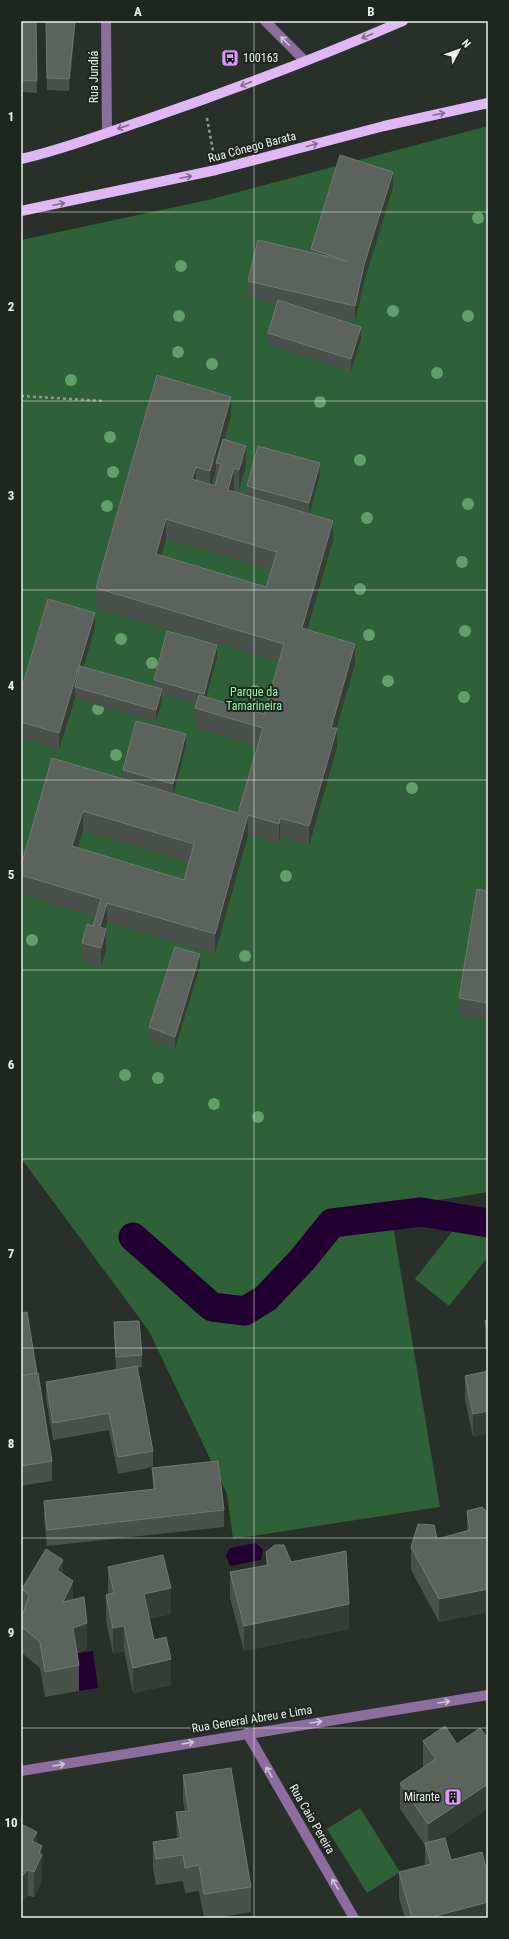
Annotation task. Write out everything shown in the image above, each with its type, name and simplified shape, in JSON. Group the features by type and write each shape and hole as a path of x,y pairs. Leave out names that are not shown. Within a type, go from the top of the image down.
{"main road":[{"path":"21,159 107,133 204,100 403,21"},
{"name":"Rua Cônego Barata","path":"21,211 216,170 384,126 488,103"}],"street":[{"name":"Rua Jundiá","path":"106,21 107,133"},
{"path":"266,21 305,61"},
{"name":"Rua General Abreu e Lima","path":"21,1771 247,1733 488,1695"},
{"name":"Rua Caio Pereira","path":"247,1733 354,1918"}],"path":[{"path":"204,100 216,170"},
{"path":"21,396 104,400"}],"green space":[{"name":"Parque da Tamarineira","path":"488,126 488,1192 390,1208 440,1507 233,1539 227,1494 149,1331 21,1158 21,240 208,200"},
{"path":"462,1219 488,1239 488,1257 449,1306 415,1279"},
{"path":"360,1808 400,1872 367,1893 327,1829"}],"shaded area":[{"path":"256,1543 263,1550 261,1560 230,1566 226,1556 230,1548"},
{"path":"93,1651 98,1688 79,1691 73,1654"}],"building":[{"path":"21,21 36,21 37,81 21,80"},
{"path":"46,21 75,21 69,79 47,78"},
{"path":"340,155 393,172 364,265 355,306 248,281 258,240 347,261 311,249"},
{"path":"278,300 361,327 351,359 268,333"},
{"path":"157,375 231,397 210,471 196,467 192,479 215,486 221,464 216,463 223,439 246,446 239,470 234,468 228,490 333,521 302,628 355,644 331,728 337,728 309,826 280,818 279,824 248,815 215,934 107,903 100,927 106,929 101,948 82,943 87,924 93,926 101,899 21,875 21,866 52,758 238,813 263,728 195,708 199,695 264,714 284,644 96,588","holes":["166,519 277,552 266,587 156,554","83,811 194,844 184,880 72,846"]},
{"path":"258,446 320,463 309,503 247,486"},
{"path":"48,599 95,613 59,733 21,722 21,691"},
{"path":"167,631 217,645 204,694 154,680"},
{"path":"80,666 162,689 156,710 75,687"},
{"path":"136,721 186,734 173,784 123,770"},
{"path":"477,889 488,891 488,1003 459,998"},
{"path":"175,947 200,954 175,1037 149,1027"},
{"path":"27,1312 37,1373 21,1376 21,1313"},
{"path":"488,1320 488,1336 485,1321"},
{"path":"139,1321 142,1355 116,1357 114,1322"},
{"path":"137,1366 153,1451 118,1457 109,1413 53,1423 46,1382"},
{"path":"488,1371 488,1411 473,1414 465,1376"},
{"path":"38,1373 52,1461 21,1466 21,1376"},
{"path":"218,1461 224,1510 47,1530 44,1501 155,1489 152,1468"},
{"path":"482,1507 488,1513 488,1589 439,1599 411,1547 418,1524 434,1525 437,1539 470,1530 467,1511"},
{"path":"275,1545 284,1545 291,1562 346,1551 349,1604 244,1626 230,1572 268,1565 266,1552"},
{"path":"46,1549 63,1560 57,1570 73,1581 63,1602 84,1597 87,1623 73,1628 79,1665 45,1672 40,1642 22,1627 21,1620 29,1595 22,1589"},
{"path":"163,1555 171,1588 144,1594 154,1640 166,1637 171,1659 133,1668 124,1626 113,1628 106,1595 114,1593 108,1567"},
{"path":"445,1726 457,1744 480,1728 488,1739 488,1784 428,1824 400,1783 436,1759 423,1741"},
{"path":"231,1768 251,1887 204,1894 199,1865 185,1868 183,1855 156,1859 153,1842 181,1838 176,1812 189,1811 183,1775"},
{"path":"21,1824 37,1832 32,1841 42,1846 39,1853 42,1855 34,1872 28,1870 21,1877"},
{"path":"445,1838 451,1860 482,1852 488,1875 488,1902 428,1918 412,1918 399,1872 431,1864 425,1843"}],"waterway":[{"path":"133,1237 212,1307 245,1311 266,1298 302,1260 332,1223 421,1212 488,1223"}],"place":[{"name":"100163","path":"230,58"},
{"name":"Mirante","path":"453,1797"}]}
